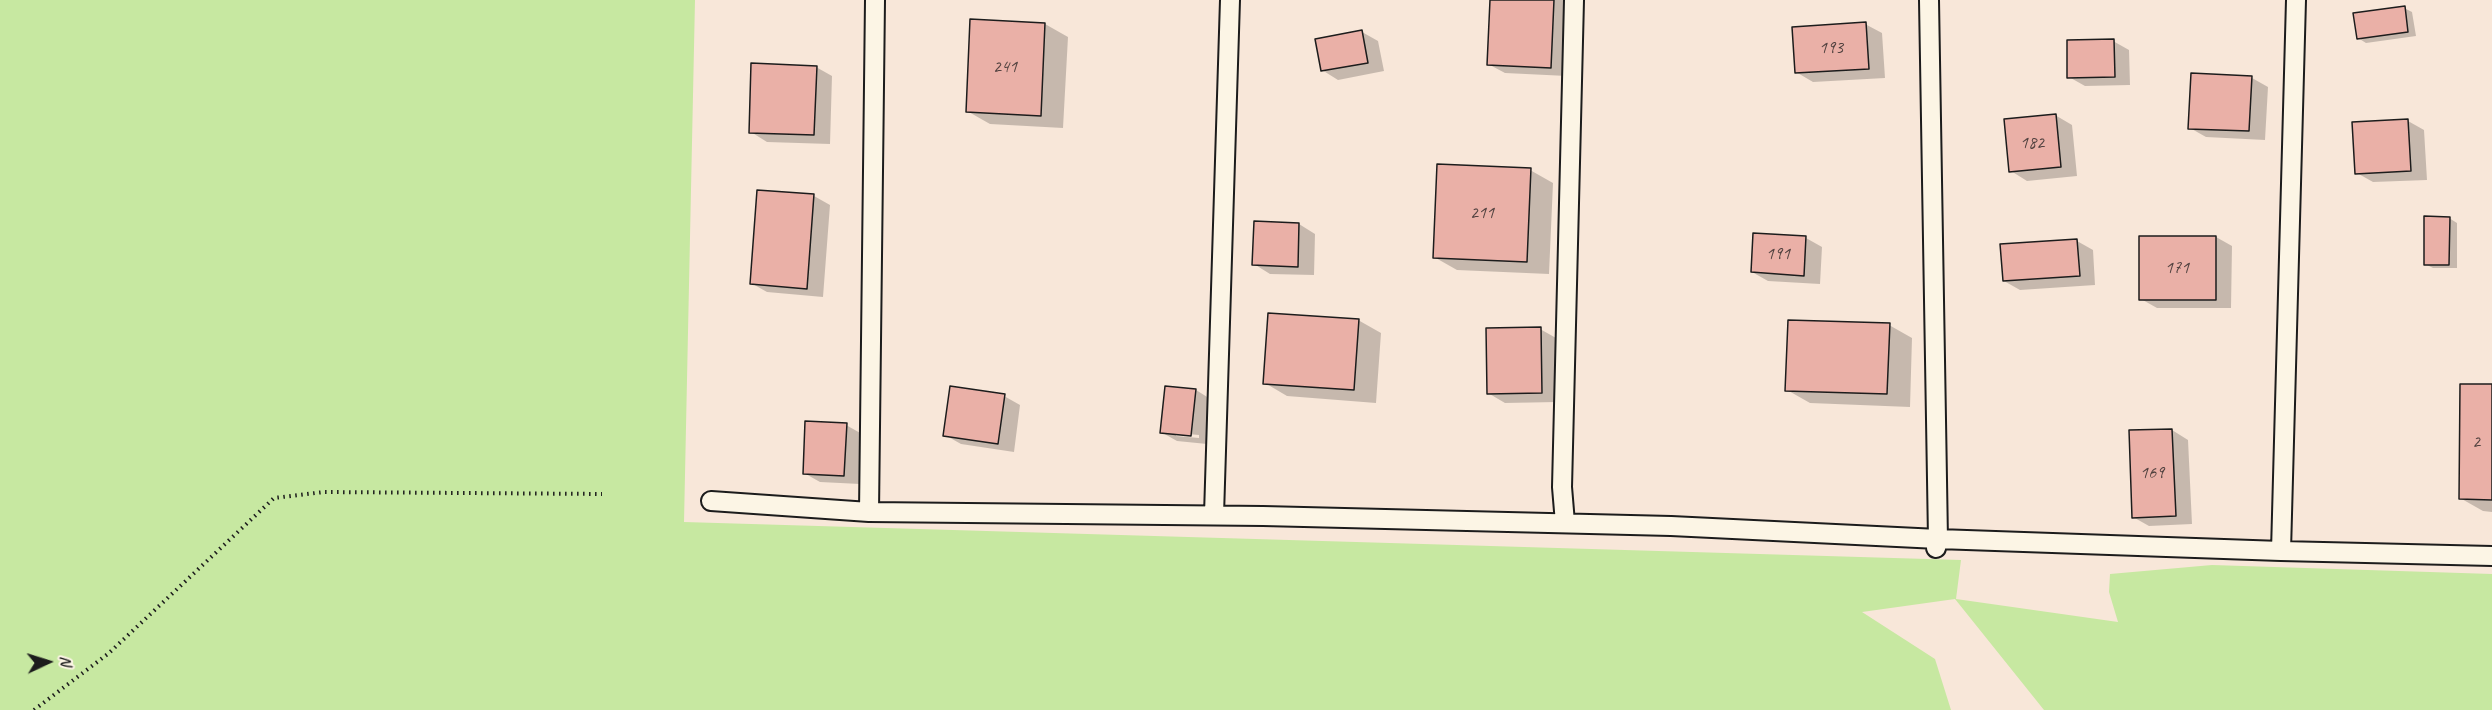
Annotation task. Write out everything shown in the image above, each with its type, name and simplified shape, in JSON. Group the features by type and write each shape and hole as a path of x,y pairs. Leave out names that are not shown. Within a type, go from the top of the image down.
{"lane":[{"path":"869,512 875,0"},
{"path":"1214,515 1230,0"},
{"path":"1565,523 1563,475 1574,0"},
{"path":"1929,0 1937,544"},
{"path":"2281,551 2296,0"},
{"path":"711,501 869,512 1214,515 1565,523 1937,544 2492,556"}],"path":[{"path":"34,710 109,652 274,498 324,492 602,494"}],"green space":[{"path":"0,0 695,0 684,522 1961,560 1956,599 2118,622 2109,592 2110,574 2212,565 2492,574 2492,710 2044,710 1955,599 1862,612 1935,659 1951,710 0,710"}],"building":[{"path":"1490,0 1554,0 1551,68 1487,65"},
{"path":"2405,6 2408,32 2357,39 2353,13"},
{"path":"970,19 1045,23 1041,116 966,112"},
{"path":"1866,22 1869,69 1795,73 1792,27"},
{"path":"1362,30 1368,63 1321,71 1315,39"},
{"path":"2114,39 2115,77 2067,78 2067,40"},
{"path":"751,63 817,66 814,135 749,133"},
{"path":"2191,73 2252,76 2249,131 2188,129"},
{"path":"2056,114 2061,167 2009,172 2004,119"},
{"path":"2408,119 2411,171 2355,174 2352,122"},
{"path":"1437,164 1531,168 1527,262 1433,258"},
{"path":"757,190 814,194 807,289 750,284"},
{"path":"2424,216 2450,217 2449,265 2424,265"},
{"path":"1254,221 1299,223 1298,267 1252,265"},
{"path":"1753,233 1806,236 1804,276 1751,272"},
{"path":"2139,236 2216,236 2216,300 2139,300"},
{"path":"2077,239 2080,276 2003,281 2000,244"},
{"path":"1268,313 1359,319 1354,390 1263,384"},
{"path":"1788,320 1890,323 1887,394 1785,391"},
{"path":"1541,327 1542,393 1487,394 1486,328"},
{"path":"2460,384 2492,384 2492,500 2459,499"},
{"path":"950,386 1005,394 998,444 943,436"},
{"path":"1165,386 1196,389 1191,436 1160,433"},
{"path":"805,421 847,423 844,476 803,474"},
{"path":"2172,429 2176,516 2132,518 2129,430"}]}
